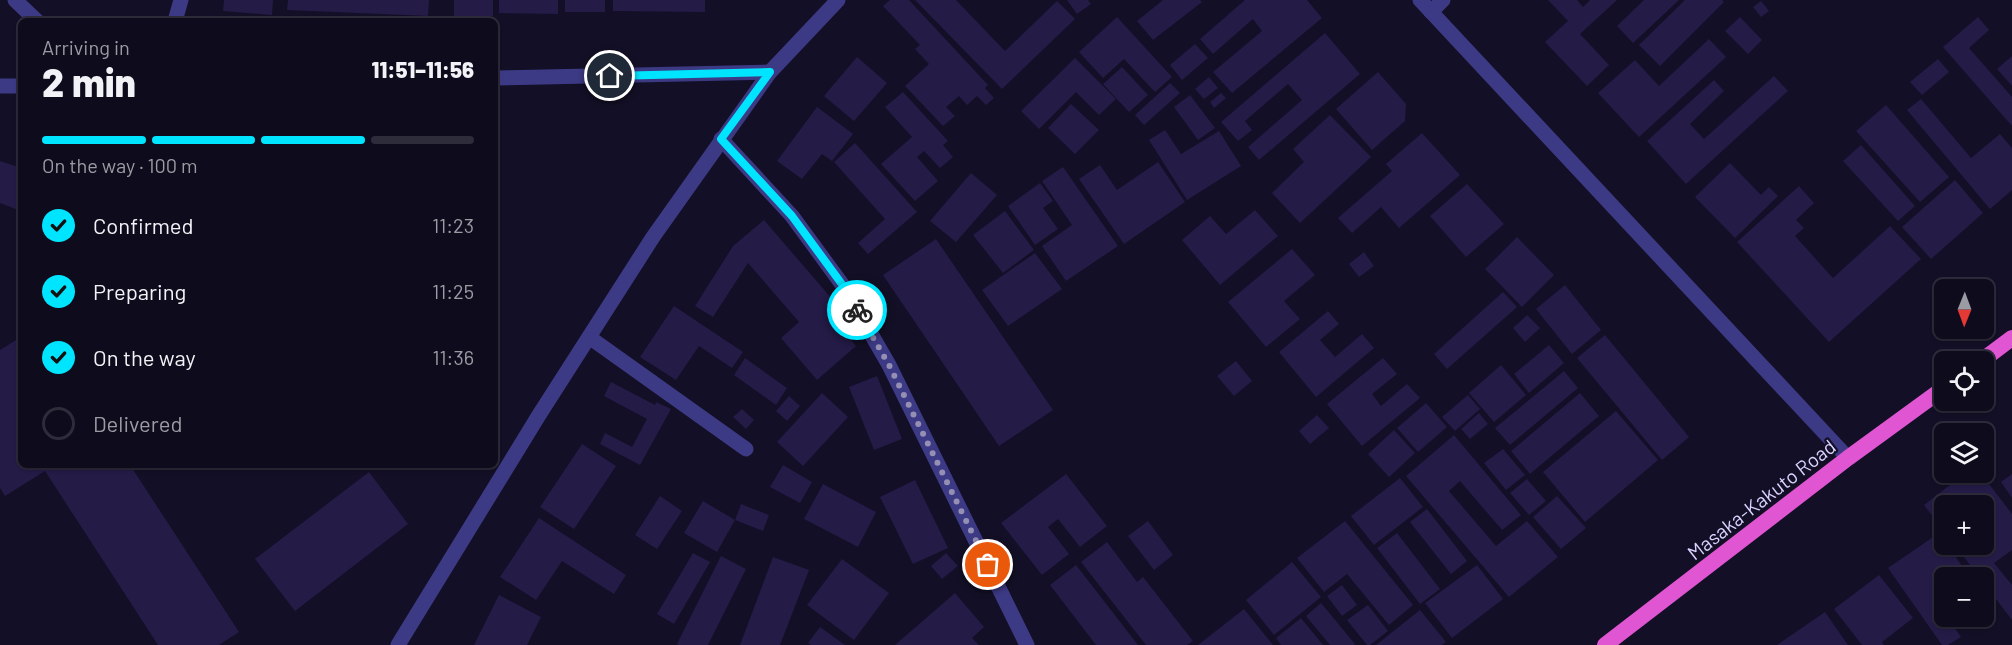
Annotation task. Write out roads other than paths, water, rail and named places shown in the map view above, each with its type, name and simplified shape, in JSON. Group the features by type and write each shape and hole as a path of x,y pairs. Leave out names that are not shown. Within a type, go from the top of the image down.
{"highway":[{"path":"1994,352 2012,338"},
{"name":"Masaka-Kakuto Road","path":"1605,645 1848,458 1934,395"}],"street":[{"path":"15,0 34,18"},
{"path":"176,18 182,0"},
{"path":"398,645 653,237 770,72 838,0"},
{"path":"1420,0 1848,458"},
{"path":"1431,12 1443,0"},
{"path":"498,78 770,72"},
{"path":"0,86 18,86"},
{"path":"721,139 792,216 844,287 889,365 1027,645"},
{"path":"589,337 746,449"}]}
